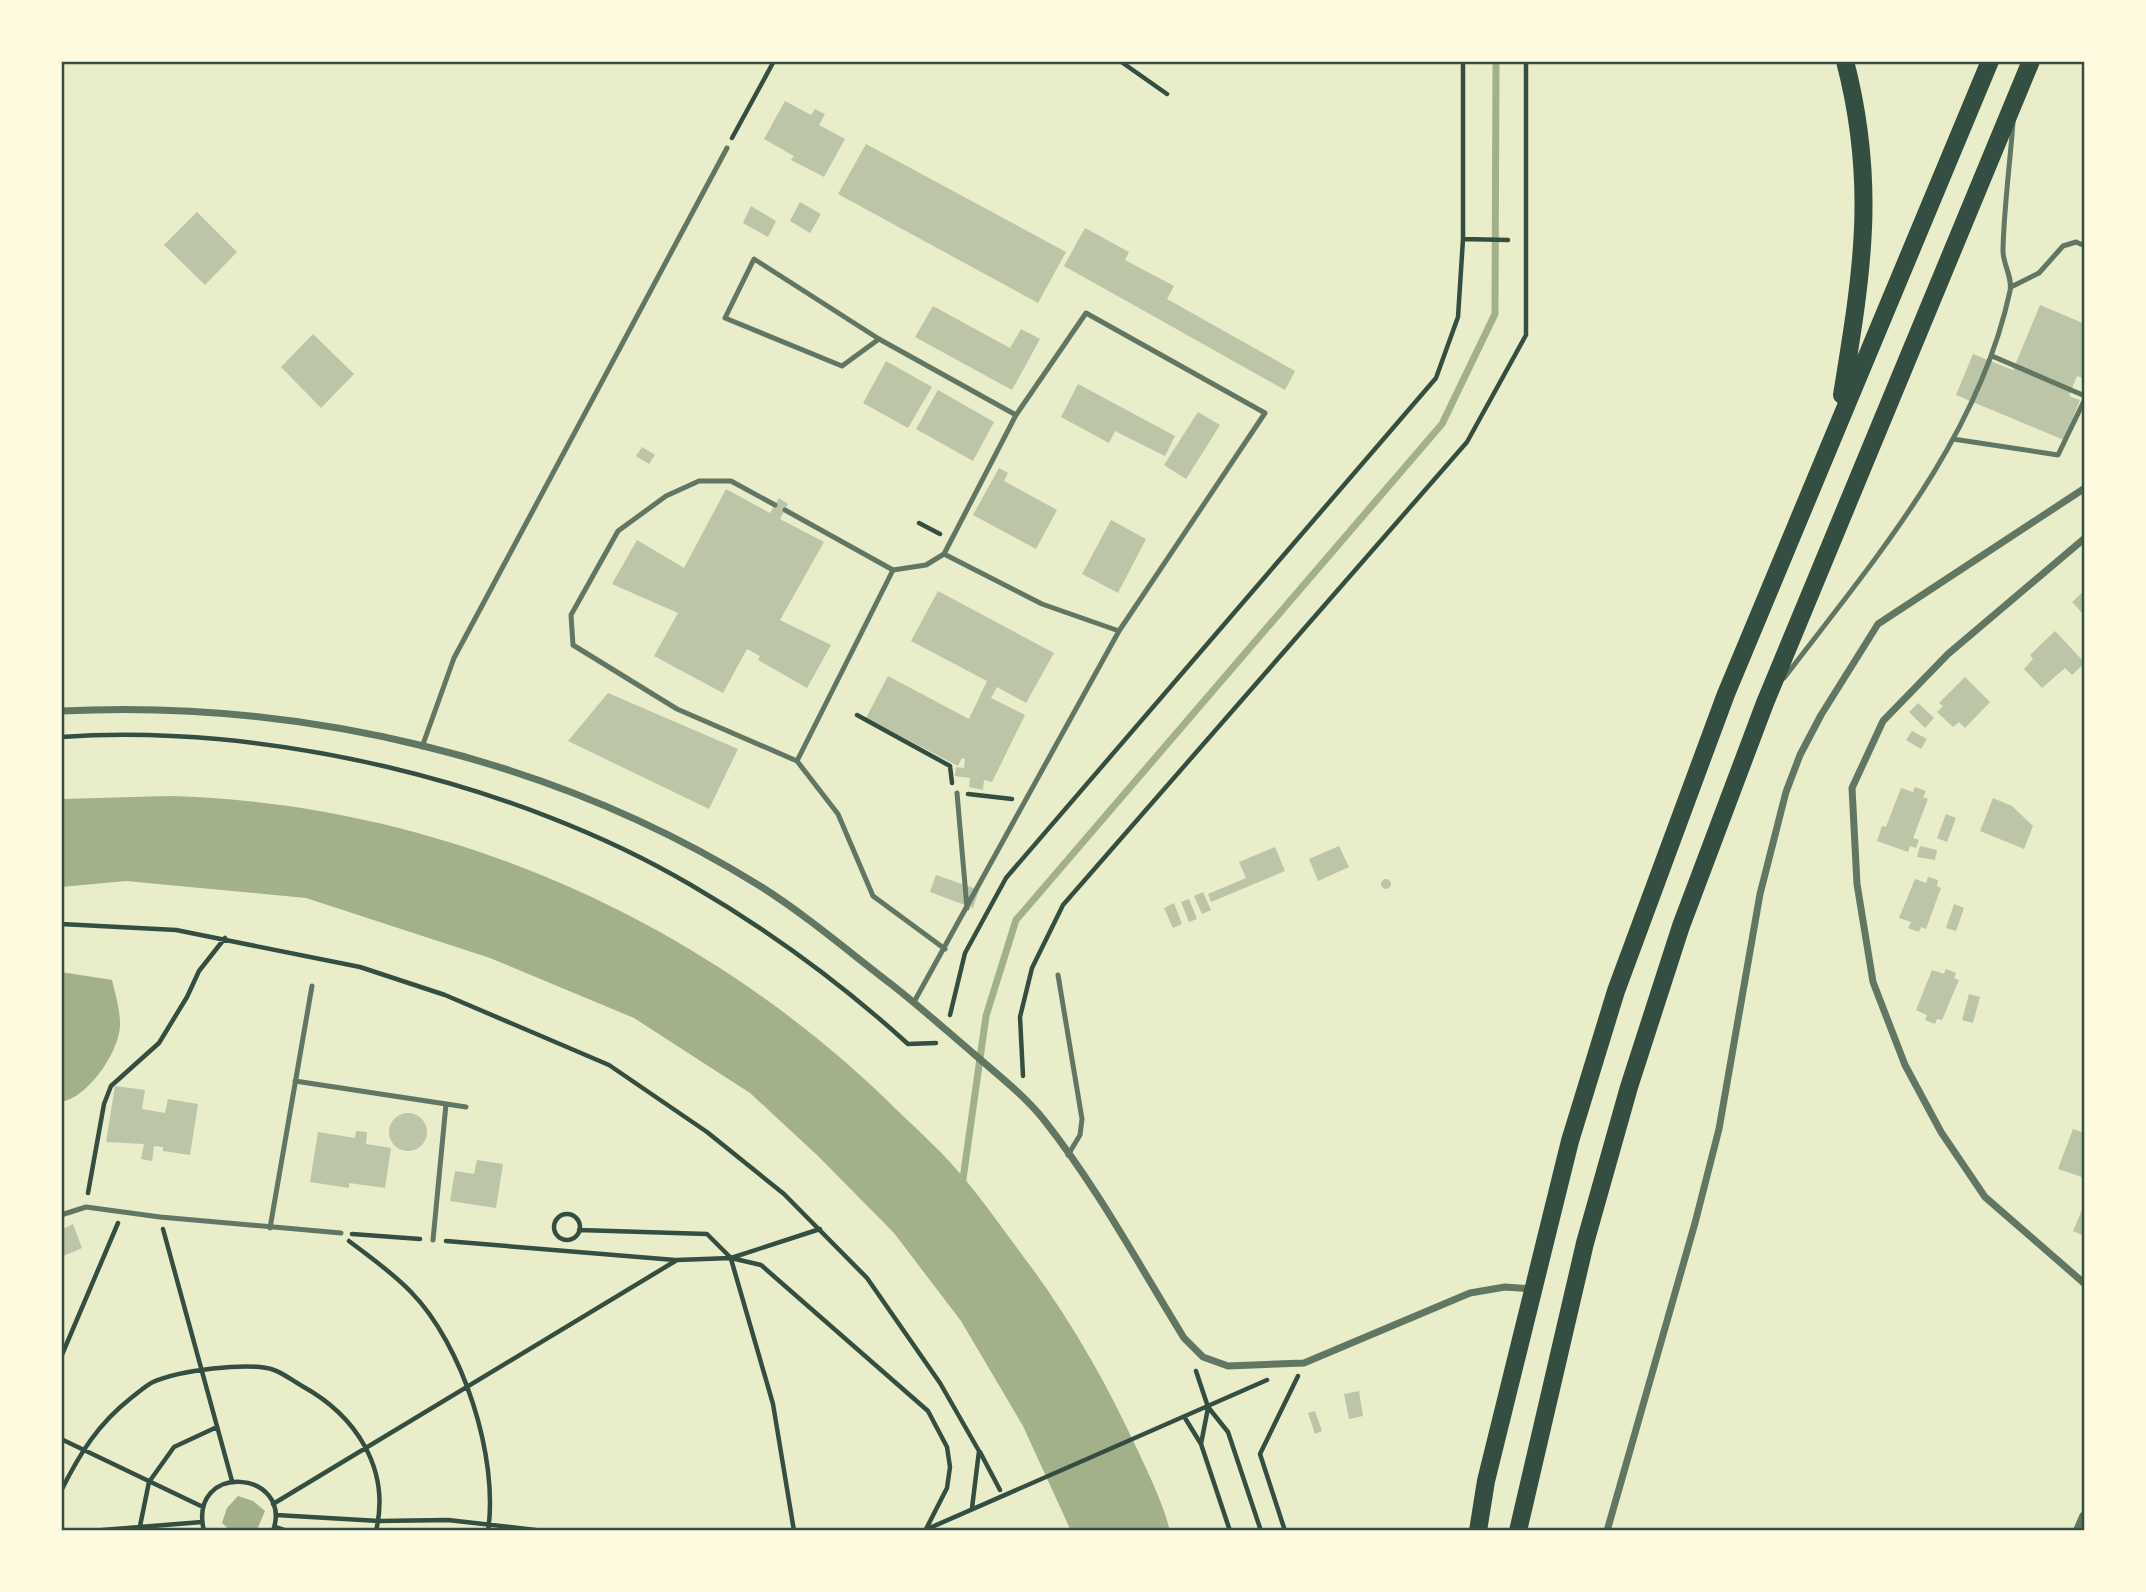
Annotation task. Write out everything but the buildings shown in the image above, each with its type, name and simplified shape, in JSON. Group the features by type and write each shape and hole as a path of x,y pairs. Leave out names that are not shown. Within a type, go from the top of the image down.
{"main road":[{"path":"1838,422 1860,286 1866,208 1860,122 1845,61"},
{"path":"1478,1531 1486,1480 1570,1141 1620,979 1726,694 1990,61"},
{"path":"1518,1531 1578,1269 1629,1087 1681,926 1765,703 2014,108 2031,61"}],"street":[{"path":"1607,1531 1695,1223 1719,1129 1760,894 1786,792 1800,755 1821,715 1878,624 2085,488"},
{"path":"2085,538 1948,654 1883,721 1852,788 1857,884 1873,982 1905,1065 1941,1132 1985,1197 2085,1284"},
{"path":"61,711 152,709 216,712 296,722 422,747 532,779 613,810 719,862 790,907 914,1002 1021,1095 1068,1155 1184,1338 1203,1357 1228,1366 1304,1363 1470,1293 1505,1287 1533,1289"},
{"path":"2079,1531 2085,1517"}],"lane":[{"path":"1765,703 1901,525 1953,439 1993,356 2011,287 2002,254 2014,108"},
{"path":"422,747 454,658 727,148"},
{"path":"2011,287 2039,273 2063,246 2076,242 2085,246"},
{"path":"879,339 842,366 725,318 754,259 879,339 1016,415"},
{"path":"785,510 893,570 926,565 944,554 1016,415 1087,313 1265,413 1119,631 914,1002"},
{"path":"1953,439 2058,455 2085,398 1993,356"},
{"path":"775,505 731,481 699,481 666,496 618,531 571,615 573,645 677,709 797,761 838,814 873,896 945,948"},
{"path":"944,554 1042,604 1119,631"},
{"path":"797,761 893,570"},
{"path":"957,793 967,910"},
{"path":"1058,975 1082,1119 1080,1135 1068,1155"},
{"path":"270,1228 312,986"},
{"path":"295,1081 466,1107"},
{"path":"433,1240 446,1104"},
{"path":"61,1215 86,1207 160,1217 341,1233"}],"path":[{"path":"727,148 774,61"},
{"path":"1120,61 1167,94"},
{"path":"61,737 148,734 243,742 344,757 492,797 588,835 690,884 806,958 908,1044 941,1042 965,953 1006,878 1436,379 1458,317 1463,239 1463,61"},
{"path":"1021,1095 1020,1017 1032,968 1063,905 1467,442 1526,335 1526,61"},
{"path":"1463,239 1508,240"},
{"path":"919,523 951,540"},
{"path":"857,715 950,766 949,775 957,793 1027,800"},
{"path":"61,924 176,930 225,938 372,971 445,995 609,1065 707,1132 821,1228 867,1278 889,1308 940,1383 1000,1490"},
{"path":"86,1207 106,1094 120,1075 159,1043 187,997 199,971 225,938"},
{"path":"61,1357 122,1212"},
{"path":"569,1214 577,1218 579,1230 575,1237 567,1240 559,1237 554,1226 561,1215 569,1214"},
{"path":"160,1217 232,1481"},
{"path":"731,1258 821,1228"},
{"path":"579,1230 707,1234 731,1258 773,1404 794,1531"},
{"path":"341,1233 677,1260 731,1258 761,1265 928,1411 947,1447 950,1467 947,1488 925,1531"},
{"path":"341,1233 412,1293 444,1337 466,1388 488,1454 489,1529"},
{"path":"274,1504 677,1260"},
{"path":"1285,1531 1261,1454 1304,1363"},
{"path":"61,1491 81,1450 109,1416 151,1383 201,1368 273,1369 325,1399 348,1419 366,1447 379,1483 379,1521 376,1531"},
{"path":"925,1531 1271,1378"},
{"path":"1201,1444 1209,1407"},
{"path":"1209,1407 1228,1432 1254,1501 1261,1531"},
{"path":"1185,1418 1201,1444 1230,1531"},
{"path":"139,1528 149,1482 174,1447 216,1427"},
{"path":"61,1439 203,1507"},
{"path":"972,1508 979,1451"},
{"path":"204,1531 203,1507 214,1490 232,1481 257,1485 274,1504 274,1529 287,1531"},
{"path":"276,1514 379,1521 449,1520 487,1524 489,1529"},
{"path":"89,1531 202,1522"},
{"path":"489,1529 544,1531"}],"shaded area":[{"path":"169,796 271,804 371,821 469,848 564,885 655,929 742,983 823,1044 924,1136 973,1189 1032,1268 1090,1357 1147,1471 1170,1531 1071,1531 1023,1426 961,1321 894,1233 818,1156 750,1093 634,1018 490,958 306,898 126,881 61,887 61,799"},
{"path":"61,972 112,980 120,1023 115,1046 101,1071 82,1092 61,1102"},
{"path":"238,1496 253,1501 265,1511 257,1530 231,1531 222,1523 227,1508"}],"waterway":[{"path":"962,1186 986,1016 1016,920 1442,424 1495,314 1496,61"}]}
